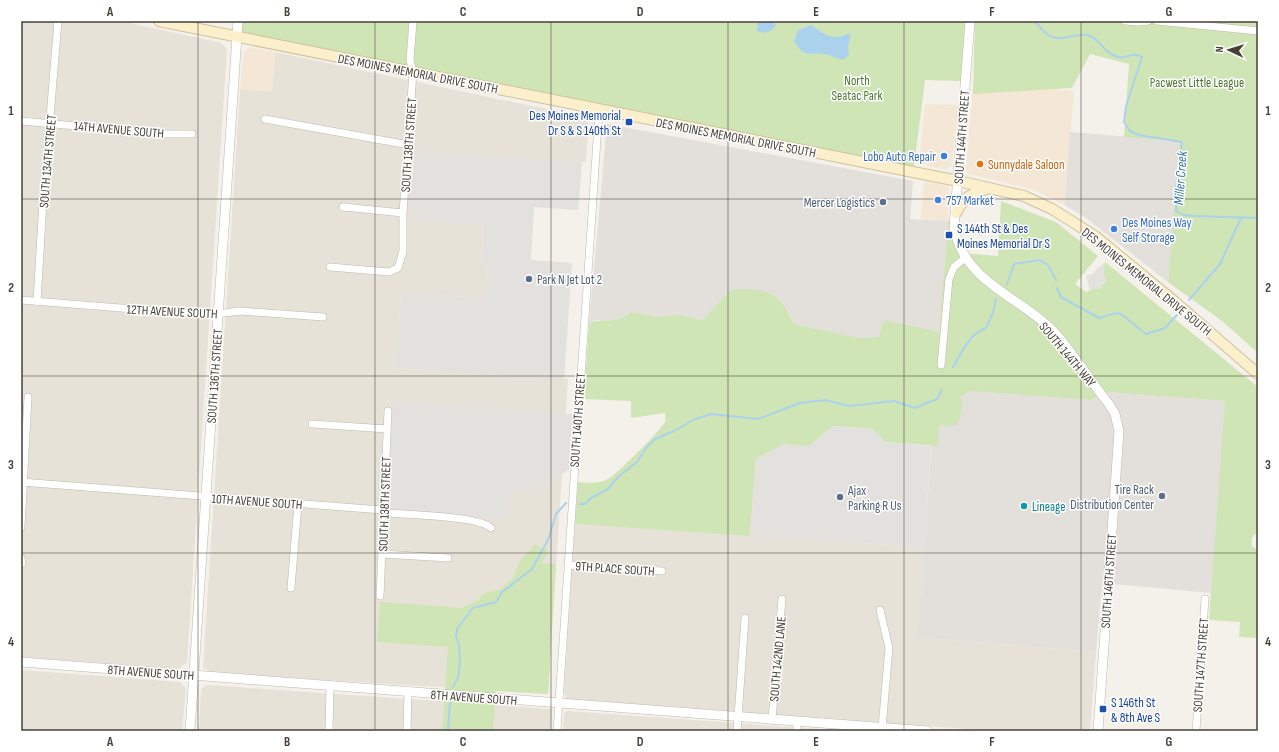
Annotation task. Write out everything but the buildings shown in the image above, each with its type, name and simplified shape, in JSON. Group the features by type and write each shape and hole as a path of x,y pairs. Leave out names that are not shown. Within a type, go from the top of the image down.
{"main road":[{"name":"DES MOINES MEMORIAL DRIVE SOUTH","path":"159,21 958,181 1024,196 1052,209 1095,236 1175,302 1258,374"},
{"path":"956,213 965,198 975,192 990,188"}],"street":[{"name":"SOUTH 134TH STREET","path":"37,302 43,201 58,21"},
{"name":"SOUTH 136TH STREET","path":"190,731 238,21"},
{"name":"SOUTH 138TH STREET","path":"330,267 389,272 398,268 403,251 403,213 413,72 410,60 414,21"},
{"name":"SOUTH 144TH STREET","path":"965,258 956,238 954,227 970,21"},
{"path":"1125,21 1148,21"},
{"path":"1157,21 1258,31"},
{"name":"SOUTH 140TH STREET","path":"557,731 599,110"},
{"path":"265,119 409,145"},
{"name":"14TH AVENUE SOUTH","path":"21,122 165,134 192,134"},
{"path":"343,208 403,213"},
{"path":"941,365 949,279 954,267 965,258"},
{"name":"SOUTH 144TH WAY","path":"965,258 982,277 1037,316 1056,334 1109,404 1114,414 1119,431"},
{"name":"12TH AVENUE SOUTH","path":"21,300 208,315 240,311 323,317"},
{"path":"21,527 22,482 28,397"},
{"name":"SOUTH 138TH STREET","path":"380,596 382,510 388,411"},
{"path":"312,424 387,429"},
{"name":"SOUTH 146TH STREET","path":"1098,731 1119,431"},
{"name":"10TH AVENUE SOUTH","path":"22,482 382,510 389,513 467,519 487,524 491,528"},
{"path":"291,588 298,504"},
{"path":"382,554 448,558"},
{"name":"9TH PLACE SOUTH","path":"568,565 662,571"},
{"name":"SOUTH 142ND LANE","path":"772,720 782,598"},
{"name":"SOUTH 147TH STREET","path":"1196,731 1205,599"},
{"path":"880,610 890,648 882,728"},
{"path":"737,731 745,618"},
{"name":"8TH AVENUE SOUTH","path":"21,662 330,687 738,717 772,720 797,726 863,729 882,728 928,731"},
{"path":"329,731 330,687"},
{"path":"406,731 408,692"}],"shaded area":[{"path":"21,21 121,21 221,43 227,49 187,662 179,669 21,657"},
{"path":"252,48 275,52 272,91 240,89 243,55 246,50"},
{"path":"275,52 589,118 586,162 582,162 484,225 481,264 488,265 486,298 401,293 396,368 568,379 548,694 213,673 203,668 240,89 272,91"},
{"path":"973,85 1074,91 1065,205 1032,189 969,174 966,171"},
{"path":"925,104 958,105 952,165 946,170 919,164"},
{"path":"607,124 913,181 910,219 948,221 939,334 882,324 879,337 859,338 794,324 790,314 781,301 772,294 731,290 702,320 678,315 656,317 631,312 623,318 613,321 595,320 589,324"},
{"path":"1070,132 1181,141 1168,282 1086,218 1065,205"},
{"name":"Park N Jet Lot 2","path":"415,151 582,162 578,210 534,207 531,260 572,263 564,380 396,368 401,293 486,298 488,265 481,265 484,225 411,220"},
{"path":"924,181 949,187 948,221 921,219"},
{"path":"1104,263 1103,269 1106,282 1101,283 1102,288 1090,290 1086,276 1092,274"},
{"path":"936,388 1090,400 1106,392 1226,401 1211,593 1102,583 1096,652 917,637"},
{"path":"394,401 574,414 570,469 533,492 510,491 508,518 387,509"},
{"name":"Ajax Parking R Us","path":"833,426 872,429 886,442 931,446 924,547 750,536 756,459 784,444 808,447"},
{"path":"575,524 924,547 917,637 1096,652 1090,731 995,731 571,700 566,698 564,691"},
{"path":"21,670 180,682 186,688 182,731 21,731"},
{"path":"207,685 552,709 551,731 199,731 201,689"},
{"path":"567,711 847,731 563,731 564,714"}],"green space":[{"name":"North Seatac Park","path":"242,21 965,21 961,81 925,80 914,167 241,35"},
{"name":"Pacwest Little League","path":"975,21 1258,21 1258,353 1222,321 1168,282 1180,141 1124,137 1129,64 1090,54 1072,88 973,94"},
{"path":"1001,201 1056,222 1098,256 1075,284 1086,292 1106,282 1103,269 1105,262 1258,387 1258,532 1252,538 1252,546 1258,550 1258,638 1239,637 1240,622 1209,620 1225,401 1106,392 1091,400 969,391 959,398 963,402 959,422 954,426 939,425 938,446 885,442 872,429 833,426 808,447 784,444 756,459 750,536 575,524 578,482 590,483 605,481 608,479 647,442 665,422 665,413 631,418 631,401 584,399 589,324 601,320 619,319 631,312 656,317 678,315 702,320 731,290 753,289 770,294 777,298 789,313 794,324 859,338 879,337 882,323 887,321 939,333 948,221 960,222 962,253 998,256"},
{"path":"535,545 549,550 542,563 556,564 548,694 496,691 493,731 442,731 448,647 377,642 380,602 462,608 477,601 485,593 500,589 512,579 519,562"}],"water":[{"path":"758,21 773,21 776,25 772,30 764,33 757,31"},
{"path":"811,25 824,34 835,37 851,34 848,46 849,55 843,60 824,54 807,54 801,50 794,41 798,30"}],"waterway":[{"name":"Miller Creek","path":"1034,21 1046,33 1055,38 1087,35 1095,39 1108,52 1115,56 1125,57 1139,55 1142,57 1126,106 1124,122 1130,131 1139,135 1182,142 1176,188 1176,211 1183,215 1193,216 1258,218"},
{"name":"Miller Creek","path":"1189,300 1220,264 1241,218"},
{"path":"1007,284 1014,264 1040,260 1048,265 1056,280"},
{"name":"Miller Creek","path":"1057,288 1061,297 1099,318 1118,313 1146,334 1165,328 1177,315"},
{"path":"953,367 970,339 986,328 993,313 996,299"},
{"path":"580,504 585,504 591,498 608,489 618,477 638,461 646,448 655,439 674,431 693,420 711,414 758,419 800,403 825,400 849,406 894,401 915,408 937,399 942,390"},
{"path":"453,687 458,678 460,663 459,645 456,636 457,629 473,608 496,602 502,592 532,569 548,540 556,514 566,503"},
{"path":"448,731 450,703"}],"place":[{"name":"Des Moines Memorial Dr S & S 140th St","path":"629,122"},
{"name":"Lobo Auto Repair","path":"944,156"},
{"name":"Sunnydale Saloon","path":"980,164"},
{"name":"757 Market","path":"938,200"},
{"name":"Mercer Logistics","path":"883,202"},
{"name":"Des Moines Way Self Storage","path":"1114,229"},
{"name":"S 144th St & Des Moines Memorial Dr S","path":"949,235"},
{"name":"Park N Jet Lot 2","path":"529,279"},
{"name":"Tire Rack Distribution Center","path":"1162,496"},
{"name":"Ajax Parking R Us","path":"840,497"},
{"name":"Lineage","path":"1024,506"},
{"name":"S 146th St & 8th Ave S","path":"1103,709"}]}
